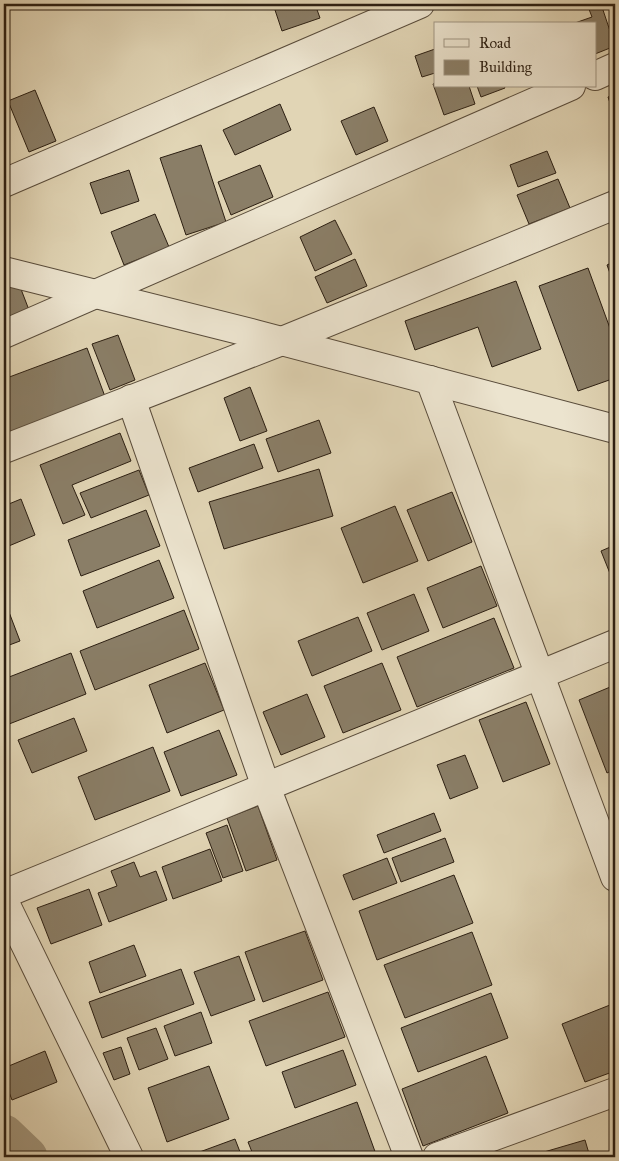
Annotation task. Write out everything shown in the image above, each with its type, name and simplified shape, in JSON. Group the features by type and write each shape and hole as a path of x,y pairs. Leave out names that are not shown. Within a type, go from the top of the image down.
{"street":[{"path":"4,183 420,4"},
{"path":"596,76 615,67"},
{"path":"4,334 566,88"},
{"path":"4,448 282,341 615,205"},
{"path":"4,271 282,341 615,429"},
{"path":"430,380 615,878"},
{"path":"131,400 266,787 409,1157"},
{"path":"4,894 615,644"},
{"path":"4,901 130,1157"},
{"path":"437,1157 615,1092"}],"building":[{"path":"273,4 315,4 320,18 282,31"},
{"path":"587,4 601,4 615,46 596,54 596,22 578,22 592,17"},
{"path":"434,49 434,73 422,77 415,56"},
{"path":"434,88 470,88 475,104 444,115"},
{"path":"478,88 505,88 481,97"},
{"path":"35,90 56,141 29,152 8,101"},
{"path":"615,94 615,118 608,97"},
{"path":"280,104 291,130 235,155 223,130"},
{"path":"374,107 388,141 356,155 341,121"},
{"path":"201,145 226,222 186,235 160,158"},
{"path":"547,151 556,173 518,187 510,165"},
{"path":"260,165 273,197 231,215 218,182"},
{"path":"129,170 139,201 101,214 90,183"},
{"path":"558,179 570,208 529,224 517,195"},
{"path":"155,214 169,247 124,265 111,232"},
{"path":"335,220 352,254 315,271 300,237"},
{"path":"355,259 367,286 327,303 315,277"},
{"path":"615,261 615,287 607,265"},
{"path":"588,268 615,342 615,378 578,391 539,286"},
{"path":"516,281 541,349 492,367 478,327 415,350 405,321"},
{"path":"19,284 29,310 4,320 4,290"},
{"path":"118,335 135,380 110,390 92,344"},
{"path":"87,348 107,402 4,440 4,379"},
{"path":"250,387 267,431 240,441 224,398"},
{"path":"319,420 331,453 278,472 266,439"},
{"path":"120,433 131,461 72,485 85,515 63,524 40,465"},
{"path":"254,444 263,468 198,492 189,468"},
{"path":"319,469 333,516 224,549 209,502"},
{"path":"139,470 149,495 91,518 80,493"},
{"path":"452,492 472,542 428,561 407,510"},
{"path":"21,499 35,535 4,548 4,506"},
{"path":"395,506 418,561 363,583 341,528"},
{"path":"146,510 160,546 81,576 68,540"},
{"path":"615,545 615,586 601,551"},
{"path":"159,560 174,598 97,628 83,591"},
{"path":"481,566 497,606 443,628 427,588"},
{"path":"414,594 429,631 382,650 367,613"},
{"path":"4,599 20,641 4,647"},
{"path":"184,610 199,649 95,690 80,651"},
{"path":"358,617 372,651 312,676 298,641"},
{"path":"494,618 514,668 417,707 397,657"},
{"path":"71,653 86,694 4,726 4,679"},
{"path":"205,663 224,710 167,733 149,685"},
{"path":"382,663 401,710 343,733 324,686"},
{"path":"615,685 615,769 607,773 579,700"},
{"path":"307,694 325,737 281,755 263,712"},
{"path":"526,702 550,764 503,782 479,720"},
{"path":"74,718 87,751 32,773 18,740"},
{"path":"219,730 237,775 181,796 164,752"},
{"path":"153,747 170,791 95,820 78,777"},
{"path":"465,755 478,788 450,799 437,765"},
{"path":"258,806 277,860 246,871 227,818"},
{"path":"434,813 441,831 384,853 377,835"},
{"path":"227,825 243,871 223,878 206,833"},
{"path":"445,838 454,862 401,882 392,858"},
{"path":"210,849 222,881 173,899 162,867"},
{"path":"387,858 397,883 353,900 343,875"},
{"path":"134,862 140,877 156,871 167,900 109,922 98,893 117,886 111,871"},
{"path":"454,875 473,923 377,960 359,911"},
{"path":"89,889 102,925 51,944 37,908"},
{"path":"305,931 323,980 263,1002 245,952"},
{"path":"472,932 492,985 405,1018 384,965"},
{"path":"134,945 146,976 100,993 89,962"},
{"path":"239,956 255,1000 211,1016 194,972"},
{"path":"181,969 194,1004 102,1038 89,1002"},
{"path":"328,992 345,1037 266,1066 249,1021"},
{"path":"491,993 508,1038 418,1072 401,1028"},
{"path":"615,1003 615,1071 585,1082 562,1024"},
{"path":"201,1012 212,1043 175,1056 164,1026"},
{"path":"156,1028 168,1059 139,1070 127,1038"},
{"path":"121,1047 130,1074 114,1080 103,1053"},
{"path":"343,1050 356,1085 295,1108 282,1072"},
{"path":"45,1051 57,1082 12,1100 4,1079 4,1068"},
{"path":"486,1056 508,1113 423,1146 402,1089"},
{"path":"209,1066 229,1119 167,1142 148,1088"},
{"path":"357,1102 377,1157 254,1157 248,1142"},
{"path":"235,1139 242,1157 186,1157"},
{"path":"585,1140 590,1157 527,1157"}],"waterway":[{"path":"4,1135 27,1157"}]}
